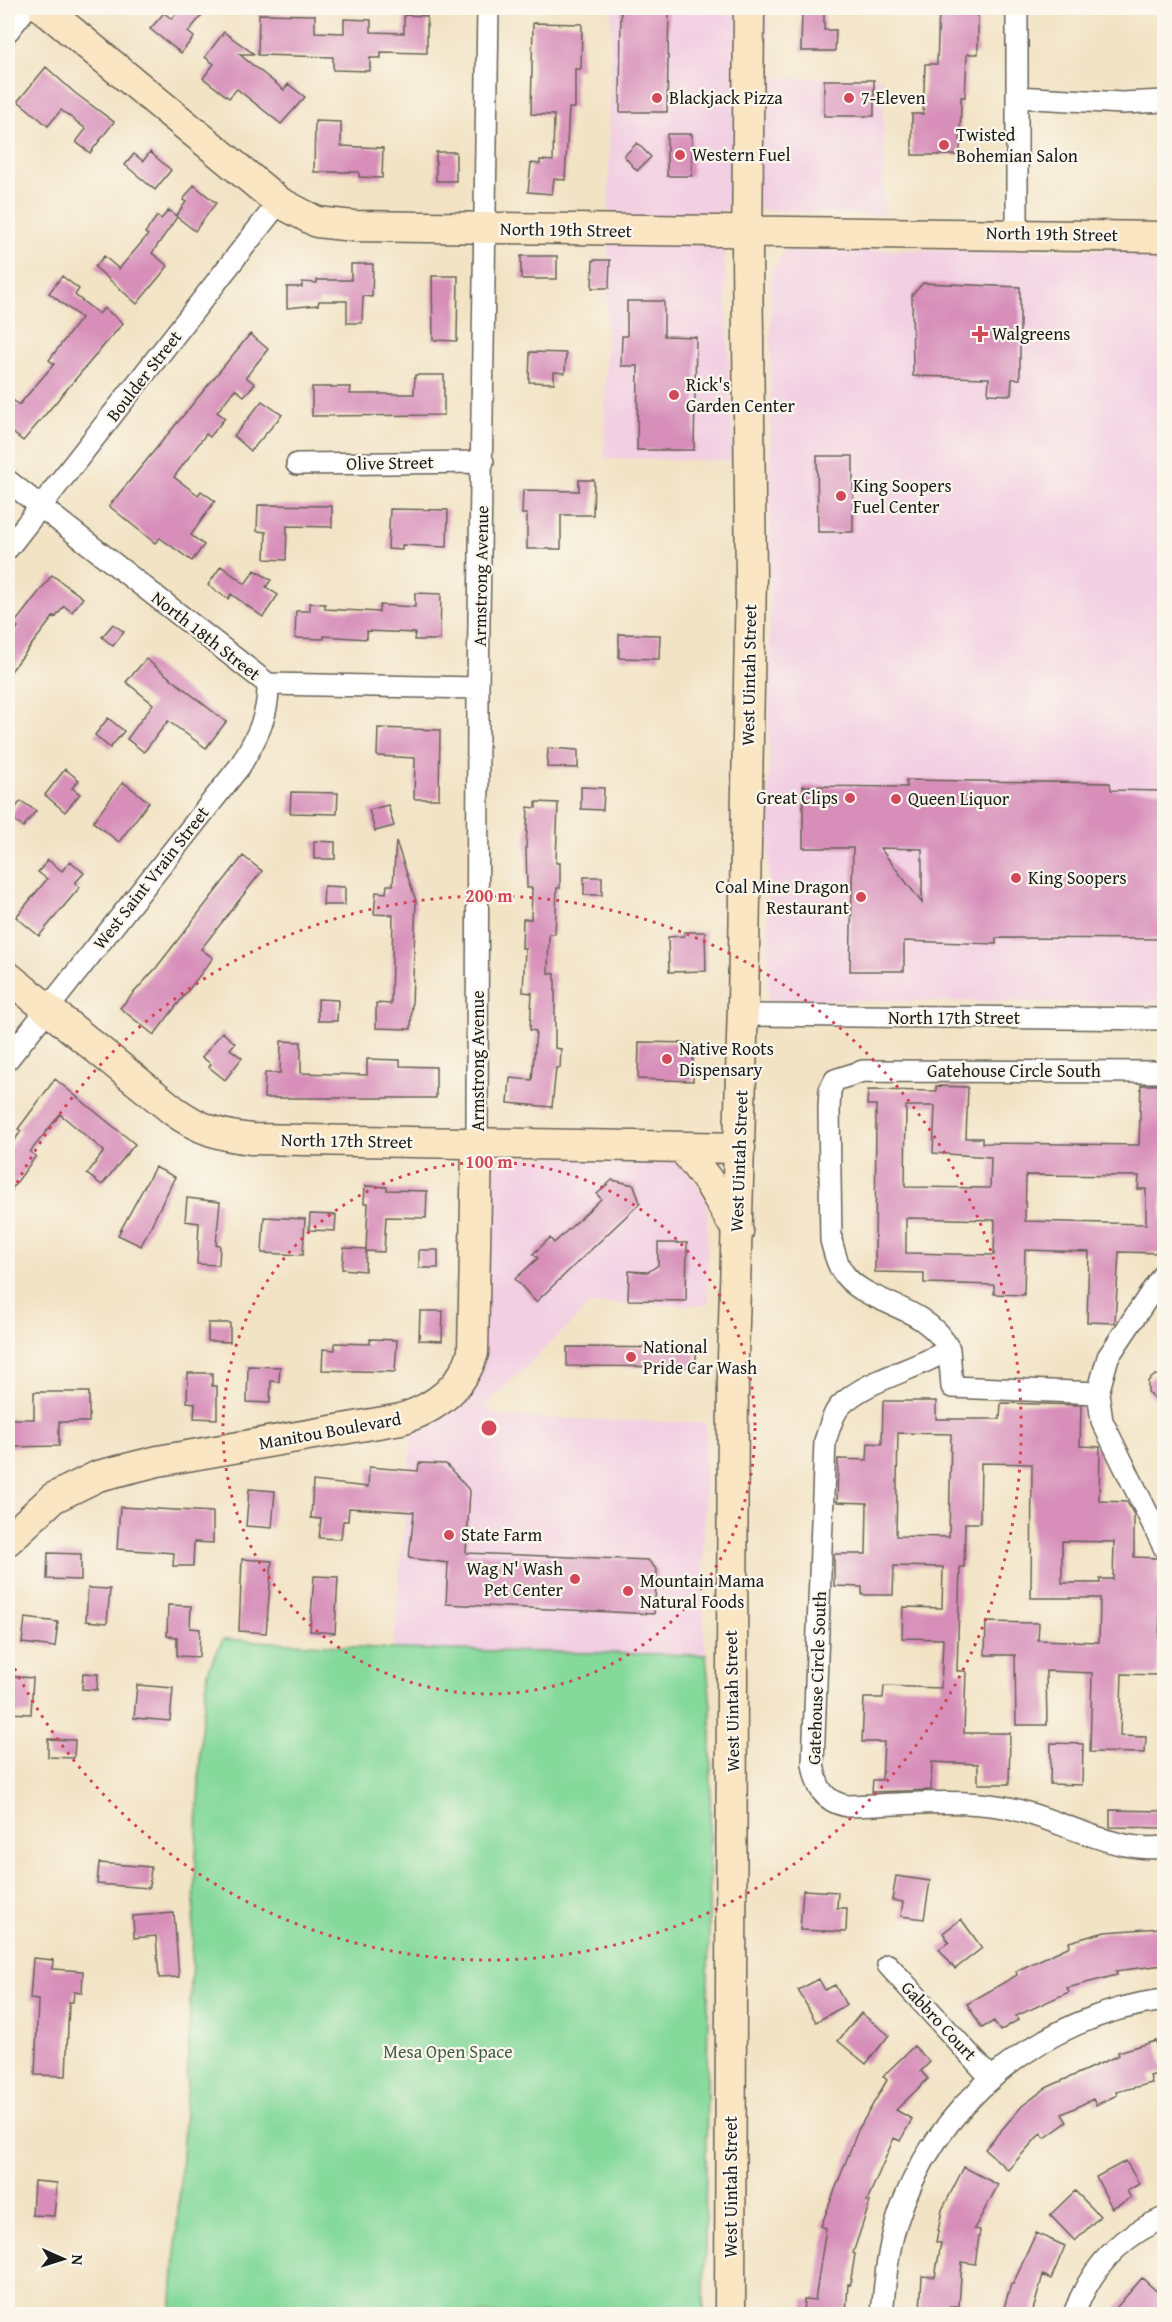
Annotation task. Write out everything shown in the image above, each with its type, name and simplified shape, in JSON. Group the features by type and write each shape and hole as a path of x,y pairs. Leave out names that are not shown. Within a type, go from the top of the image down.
{"street":[{"path":"8,31 26,8"},
{"name":"North 19th Street","path":"43,8 279,202 309,219 331,224 486,229 1017,233 1164,237"},
{"name":"Armstrong Avenue","path":"477,1144 478,688 488,8"},
{"name":"West Uintah Street","path":"730,2314 734,1847 730,1653 733,1359 740,1148 751,578 747,231 749,8"},
{"path":"1017,8 1017,233"},
{"path":"1017,97 1122,103 1164,101"},
{"name":"Boulder Street","path":"8,548 279,202"},
{"name":"Olive Street","path":"297,464 483,462"},
{"name":"North 18th Street","path":"8,481 268,684 478,688"},
{"name":"West Saint Vrain Street","path":"8,1059 240,766 262,724 268,705 268,684"},
{"name":"North 17th Street","path":"8,977 174,1111 201,1128 215,1133 252,1139 740,1148"},
{"name":"North 17th Street","path":"743,1015 1164,1019"},
{"name":"Gatehouse Circle South","path":"1164,1071 863,1071 835,1080 830,1090 831,1240 836,1261 843,1274 857,1286 929,1323 949,1349 928,1363 866,1389 839,1407 825,1441 813,1764 816,1782 822,1795 841,1805 988,1805 1037,1815 1132,1847 1164,1847"},
{"name":"Manitou Boulevard","path":"8,1540 53,1498 98,1476 158,1461 401,1419 432,1406 446,1396 467,1372 473,1353 477,1144"},
{"path":"682,1147 709,1182 738,1232"},
{"path":"1164,1272 1108,1357 1098,1392 1102,1421 1164,1546"},
{"path":"949,1349 952,1387 1098,1392"},
{"name":"Gabbro Court","path":"888,1965 991,2078"},
{"path":"882,2314 889,2251 907,2195 922,2165 948,2125 991,2078 1067,2027 1107,2011 1164,2000"},
{"path":"1074,2314 1087,2282 1099,2264 1127,2238 1164,2218"}],"shaded area":[{"path":"612,8 768,8 768,78 883,78 884,215 722,209 734,461 604,458"},
{"path":"785,250 1164,250 1164,1003 768,1000 771,271"},
{"path":"499,1157 668,1158 683,1164 707,1199 708,1305 591,1304 484,1407 500,1417 706,1423 703,1606 706,1655 393,1649 413,1428 452,1407 489,1166"}],"green space":[{"name":"Mesa Open Space","path":"223,1639 393,1649 706,1655 711,1707 711,1766 704,2314 171,2314 187,2084 201,1730 208,1671"}],"building":[{"path":"181,8 208,8 188,32 194,37 181,53 150,29 164,13 172,19"},
{"path":"621,8 669,8 667,112 620,112"},
{"path":"802,8 824,8 824,30 836,30 835,51 801,51"},
{"path":"939,8 978,8 978,54 967,54 965,97 961,97 960,155 912,155 912,114 923,114 925,64 937,64"},
{"path":"259,14 315,15 315,32 344,33 344,19 371,20 371,32 404,33 404,15 427,16 427,53 381,52 381,58 370,58 370,71 333,70 333,57 258,55"},
{"path":"533,23 582,24 581,69 575,69 575,108 569,108 565,180 554,179 552,194 528,192 531,163 540,164 540,160 553,161 554,115 531,114"},
{"path":"224,32 254,54 239,54 284,90 288,84 305,97 281,124 237,89 229,98 203,78 214,64 205,57"},
{"path":"46,67 75,93 114,122 90,153 76,142 86,129 61,110 48,126 18,101"},
{"name":"7-Eleven","path":"824,80 874,80 874,116 824,116"},
{"path":"315,121 341,122 341,146 383,148 382,178 359,177 359,172 314,172"},
{"name":"Western Fuel","path":"667,134 692,134 692,176 667,176"},
{"path":"637,143 651,157 637,171 624,156"},
{"path":"150,152 171,170 155,190 125,165 134,154 143,161"},
{"path":"436,152 456,152 456,181 436,181"},
{"path":"194,185 216,203 195,231 177,217 152,253 168,266 137,304 95,267 104,256 119,269 148,235 145,233 157,216 161,219 169,210 176,216 186,202 183,200"},
{"path":"521,256 557,256 557,279 521,279"},
{"path":"593,260 610,260 609,288 592,288"},
{"path":"351,264 373,264 372,297 363,296 362,323 347,323 347,301 319,301 318,305 287,308 287,287 302,287 302,282 317,283 317,280 351,280"},
{"path":"62,276 79,289 75,295 99,314 104,308 123,323 23,441 8,429 8,396 19,405 54,364 49,360 81,318 49,293"},
{"path":"432,276 458,276 457,341 433,340"},
{"name":"Walgreens","path":"923,283 1020,287 1020,379 1012,379 1011,395 988,394 989,378 913,376 912,295"},
{"path":"627,301 664,301 664,336 696,337 694,450 637,450 638,366 621,366 622,336 627,336"},
{"path":"250,334 268,349 246,377 255,384 244,396 235,389 217,412 225,418 210,437 206,434 174,477 198,495 201,491 215,501 191,535 204,545 192,561 160,538 155,543 109,506"},
{"path":"530,352 566,353 565,373 554,372 554,383 529,382"},
{"path":"415,375 444,375 444,415 312,416 312,387 351,387 350,394 414,394"},
{"path":"262,401 282,415 251,451 234,436"},
{"path":"817,456 853,456 853,532 818,532"},
{"path":"579,480 594,480 593,515 561,515 561,549 527,549 527,514 522,514 523,490 579,491"},
{"path":"258,505 332,506 332,527 287,526 286,560 265,559 266,532 257,531"},
{"path":"390,509 448,510 447,547 402,545 402,550 388,549"},
{"path":"221,566 245,584 255,570 271,580 266,587 278,595 263,617 231,594 228,599 208,585"},
{"path":"52,575 83,598 72,612 64,606 56,617 54,616 8,675 8,646 18,627 14,624"},
{"path":"415,593 441,594 440,640 414,640 415,633 367,631 367,639 324,636 324,639 295,638 296,611 310,611 310,603 325,604 325,609 379,612 380,605 415,607"},
{"path":"113,624 124,632 113,646 102,637"},
{"path":"619,634 660,635 659,659 619,658"},
{"path":"146,659 226,722 206,748 168,721 144,752 127,739 153,704 126,682"},
{"path":"108,718 124,731 110,748 95,735"},
{"path":"378,728 440,730 439,799 414,799 415,758 377,756"},
{"path":"548,748 578,750 578,768 547,767"},
{"path":"65,769 79,780 72,788 80,794 65,812 45,795"},
{"path":"906,780 1110,783 1111,790 1164,791 1164,939 996,938 996,944 904,941 904,971 850,971 853,848 803,848 803,786 907,787","holes":["880,848 922,849 922,903"]},
{"path":"123,782 149,802 119,842 93,822"},
{"path":"581,787 604,788 603,810 581,809"},
{"path":"291,792 338,793 337,814 290,813"},
{"path":"21,801 36,811 23,827 9,816"},
{"path":"536,802 558,803 556,863 560,863 560,888 557,888 555,934 549,934 548,973 555,974 555,1048 561,1049 560,1068 556,1068 552,1107 508,1103 510,1078 532,1080 536,1031 530,1030 532,993 523,992 525,948 522,948 523,919 531,919 532,888 527,888 528,807 536,808"},
{"path":"388,805 394,826 375,831 369,810"},
{"path":"314,841 335,842 335,859 314,859"},
{"path":"396,841 416,901 411,1029 376,1028 376,1003 391,1004 393,915 374,914 376,892 386,893 387,885 393,885"},
{"path":"243,856 262,871 201,949 213,958 154,1035 120,1008 156,968"},
{"path":"48,860 62,871 70,861 84,873 75,883 80,887 39,936 16,917 47,879 38,872"},
{"path":"584,877 602,877 602,895 584,895"},
{"path":"324,886 345,887 345,905 323,905"},
{"path":"684,932 705,932 706,971 669,972 668,937 684,936"},
{"path":"318,999 338,1000 337,1021 318,1021"},
{"path":"222,1032 235,1043 230,1049 242,1058 225,1080 209,1067 211,1064 202,1057"},
{"path":"281,1041 301,1042 301,1073 367,1075 367,1059 400,1060 400,1066 436,1067 436,1098 264,1098 265,1073 280,1073"},
{"path":"639,1042 693,1043 693,1081 638,1079"},
{"path":"55,1079 135,1144 102,1185 87,1174 104,1151 60,1114 30,1152 36,1156 8,1194 8,1150 21,1131 18,1129"},
{"path":"1141,1085 1164,1085 1164,1189 1162,1189 1161,1253 1119,1252 1115,1323 1087,1322 1089,1252 1025,1250 1024,1295 994,1294 994,1285 924,1283 924,1273 875,1272 876,1105 867,1105 868,1090 936,1091 936,1086 968,1087 966,1138 982,1138 982,1143 1139,1145","holes":["906,1106 935,1106 933,1153 991,1157 990,1188 905,1187","1026,1175 1139,1176 1138,1189 1146,1189 1146,1224 1025,1221","906,1218 995,1220 994,1255 906,1253"]},
{"path":"155,1167 175,1177 141,1246 118,1235"},
{"path":"612,1180 634,1185 640,1203 536,1302 515,1279 538,1258 533,1254 550,1238 554,1243 601,1199 597,1194"},
{"path":"365,1186 387,1187 387,1190 427,1191 426,1218 386,1217 384,1252 366,1251 368,1203 364,1203"},
{"path":"187,1198 220,1202 216,1245 220,1245 219,1265 197,1264 199,1223 185,1221"},
{"path":"310,1214 336,1215 335,1231 309,1230"},
{"path":"264,1217 305,1219 303,1255 262,1253"},
{"path":"658,1243 687,1243 686,1301 628,1300 629,1271 648,1272 658,1265"},
{"path":"344,1248 366,1249 365,1271 342,1269"},
{"path":"419,1250 438,1250 438,1268 419,1268"},
{"path":"420,1311 443,1311 442,1341 419,1340"},
{"path":"208,1323 230,1323 230,1342 208,1341"},
{"path":"370,1339 397,1340 395,1372 322,1370 323,1349 335,1350 335,1343 370,1344"},
{"name":"National Pride Car Wash","path":"567,1347 696,1348 696,1367 567,1366"},
{"path":"248,1366 280,1367 279,1382 271,1381 270,1403 247,1402"},
{"path":"188,1373 212,1373 212,1386 217,1386 217,1419 194,1418 195,1403 187,1402"},
{"path":"1155,1375 1164,1376 1164,1406 1148,1392 1148,1381"},
{"path":"34,1392 89,1392 89,1422 59,1422 59,1446 8,1447 8,1419 34,1419"},
{"path":"883,1401 936,1401 936,1419 1000,1419 1001,1403 1081,1405 1080,1446 1100,1447 1099,1501 1127,1502 1134,1515 1134,1557 1158,1558 1157,1581 1162,1581 1157,1675 1122,1674 1120,1736 1146,1737 1145,1753 1090,1752 1092,1673 1046,1671 1047,1725 1016,1725 1015,1655 985,1655 986,1622 1039,1623 1038,1640 1099,1642 1100,1598 1031,1598 1032,1464 981,1463 980,1523 965,1523 964,1567 960,1567 957,1671 966,1671 964,1733 1010,1733 1009,1784 978,1784 978,1764 932,1762 931,1790 872,1792 873,1780 882,1780 884,1742 862,1742 864,1698 883,1698 884,1686 941,1688 943,1639 902,1638 903,1607 942,1608 943,1567 894,1566 893,1595 862,1595 862,1587 834,1586 834,1554 866,1554 867,1503 837,1502 838,1459 867,1460 868,1443 882,1444","holes":["898,1433 951,1434 949,1537 896,1536","1062,1541 1114,1542 1113,1579 1100,1579 1100,1583 1062,1583"]},
{"path":"419,1463 446,1464 470,1491 466,1553 648,1560 657,1570 654,1614 446,1604 448,1563 409,1558 414,1512 349,1508 348,1521 343,1521 341,1539 319,1538 321,1519 311,1518 313,1481 368,1487 369,1467 418,1471"},
{"path":"249,1489 275,1491 272,1528 246,1526"},
{"path":"120,1507 213,1512 213,1543 194,1542 193,1566 173,1566 174,1553 117,1549"},
{"path":"48,1553 81,1554 81,1580 47,1579"},
{"path":"242,1559 272,1561 266,1633 239,1631"},
{"path":"314,1576 338,1577 335,1633 310,1631"},
{"path":"88,1588 110,1589 107,1623 86,1621"},
{"path":"168,1605 191,1606 190,1628 200,1629 199,1657 177,1656 177,1637 167,1636"},
{"path":"25,1618 58,1622 55,1647 22,1643"},
{"path":"83,1673 98,1674 97,1690 82,1689"},
{"path":"8,1676 33,1678 31,1714 8,1713"},
{"path":"137,1685 173,1688 170,1721 134,1718"},
{"path":"48,1739 75,1740 74,1758 48,1757"},
{"path":"1051,1743 1083,1744 1082,1785 1050,1784"},
{"path":"1110,1810 1164,1811 1164,1828 1110,1827"},
{"path":"99,1863 151,1867 149,1888 97,1884"},
{"path":"896,1876 930,1881 924,1919 901,1916 903,1902 892,1900"},
{"path":"803,1890 838,1892 837,1908 847,1908 846,1932 800,1930"},
{"path":"174,1913 179,1977 159,1978 156,1936 134,1938 133,1916"},
{"path":"961,1919 982,1948 955,1969 939,1949 949,1942 943,1933"},
{"path":"1159,1928 1163,1965 1116,1971 1117,1975 1067,1988 1069,1992 1016,2016 1018,2020 1000,2031 994,2021 982,2028 967,2004 1017,1975 1016,1971 1070,1946 1069,1942 1105,1932"},
{"path":"33,1958 53,1960 52,1969 83,1971 82,1993 74,1992 73,2002 69,2002 66,2076 35,2075 38,2000 30,1999"},
{"path":"819,1979 825,1990 835,1985 846,2005 816,2022 798,1990"},
{"path":"861,2013 889,2035 866,2064 838,2041"},
{"path":"1156,2041 1164,2072 1150,2076 1152,2083 1116,2092 1117,2095 1096,2105 1093,2099 1062,2114 1067,2122 1045,2138 1041,2133 1008,2170 985,2149 1022,2106 1046,2088 1119,2055 1118,2052"},
{"path":"914,2046 930,2062 921,2071 928,2079 896,2110 912,2119 900,2141 894,2138 867,2201 870,2202 853,2253 855,2254 850,2285 848,2284 846,2314 803,2314 804,2299 815,2300 826,2228 821,2226 858,2130 887,2080 883,2076"},
{"path":"1126,2161 1139,2184 1127,2191 1131,2198 1112,2208 1096,2177"},
{"path":"964,2167 998,2185 974,2229 980,2230 975,2264 962,2262 959,2306 950,2306 949,2313 920,2311 922,2276 935,2277 941,2243 936,2242 942,2210"},
{"path":"34,2181 57,2183 54,2216 32,2215"},
{"path":"1075,2191 1100,2216 1075,2241 1050,2215"},
{"path":"1036,2233 1065,2246 1051,2279 1043,2275 1032,2314 1002,2314 1011,2284"},
{"path":"1142,2278 1164,2298 1164,2304 1155,2314 1123,2314 1116,2308"}],"place":[{"name":"Blackjack Pizza","path":"657,98"},
{"name":"7-Eleven","path":"849,98"},
{"name":"Twisted Bohemian Salon","path":"944,145"},
{"name":"Western Fuel","path":"680,155"},
{"name":"Walgreens","path":"980,334"},
{"name":"Rick's Garden Center","path":"674,395"},
{"name":"King Soopers Fuel Center","path":"841,496"},
{"name":"Great Clips","path":"850,798"},
{"name":"Queen Liquor","path":"896,799"},
{"name":"King Soopers","path":"1016,878"},
{"name":"Coal Mine Dragon Restaurant","path":"861,897"},
{"name":"Native Roots Dispensary","path":"667,1059"},
{"name":"National Pride Car Wash","path":"631,1357"},
{"name":"State Farm","path":"449,1535"},
{"name":"Wag N' Wash Pet Center","path":"575,1579"},
{"name":"Mountain Mama Natural Foods","path":"628,1591"}]}
